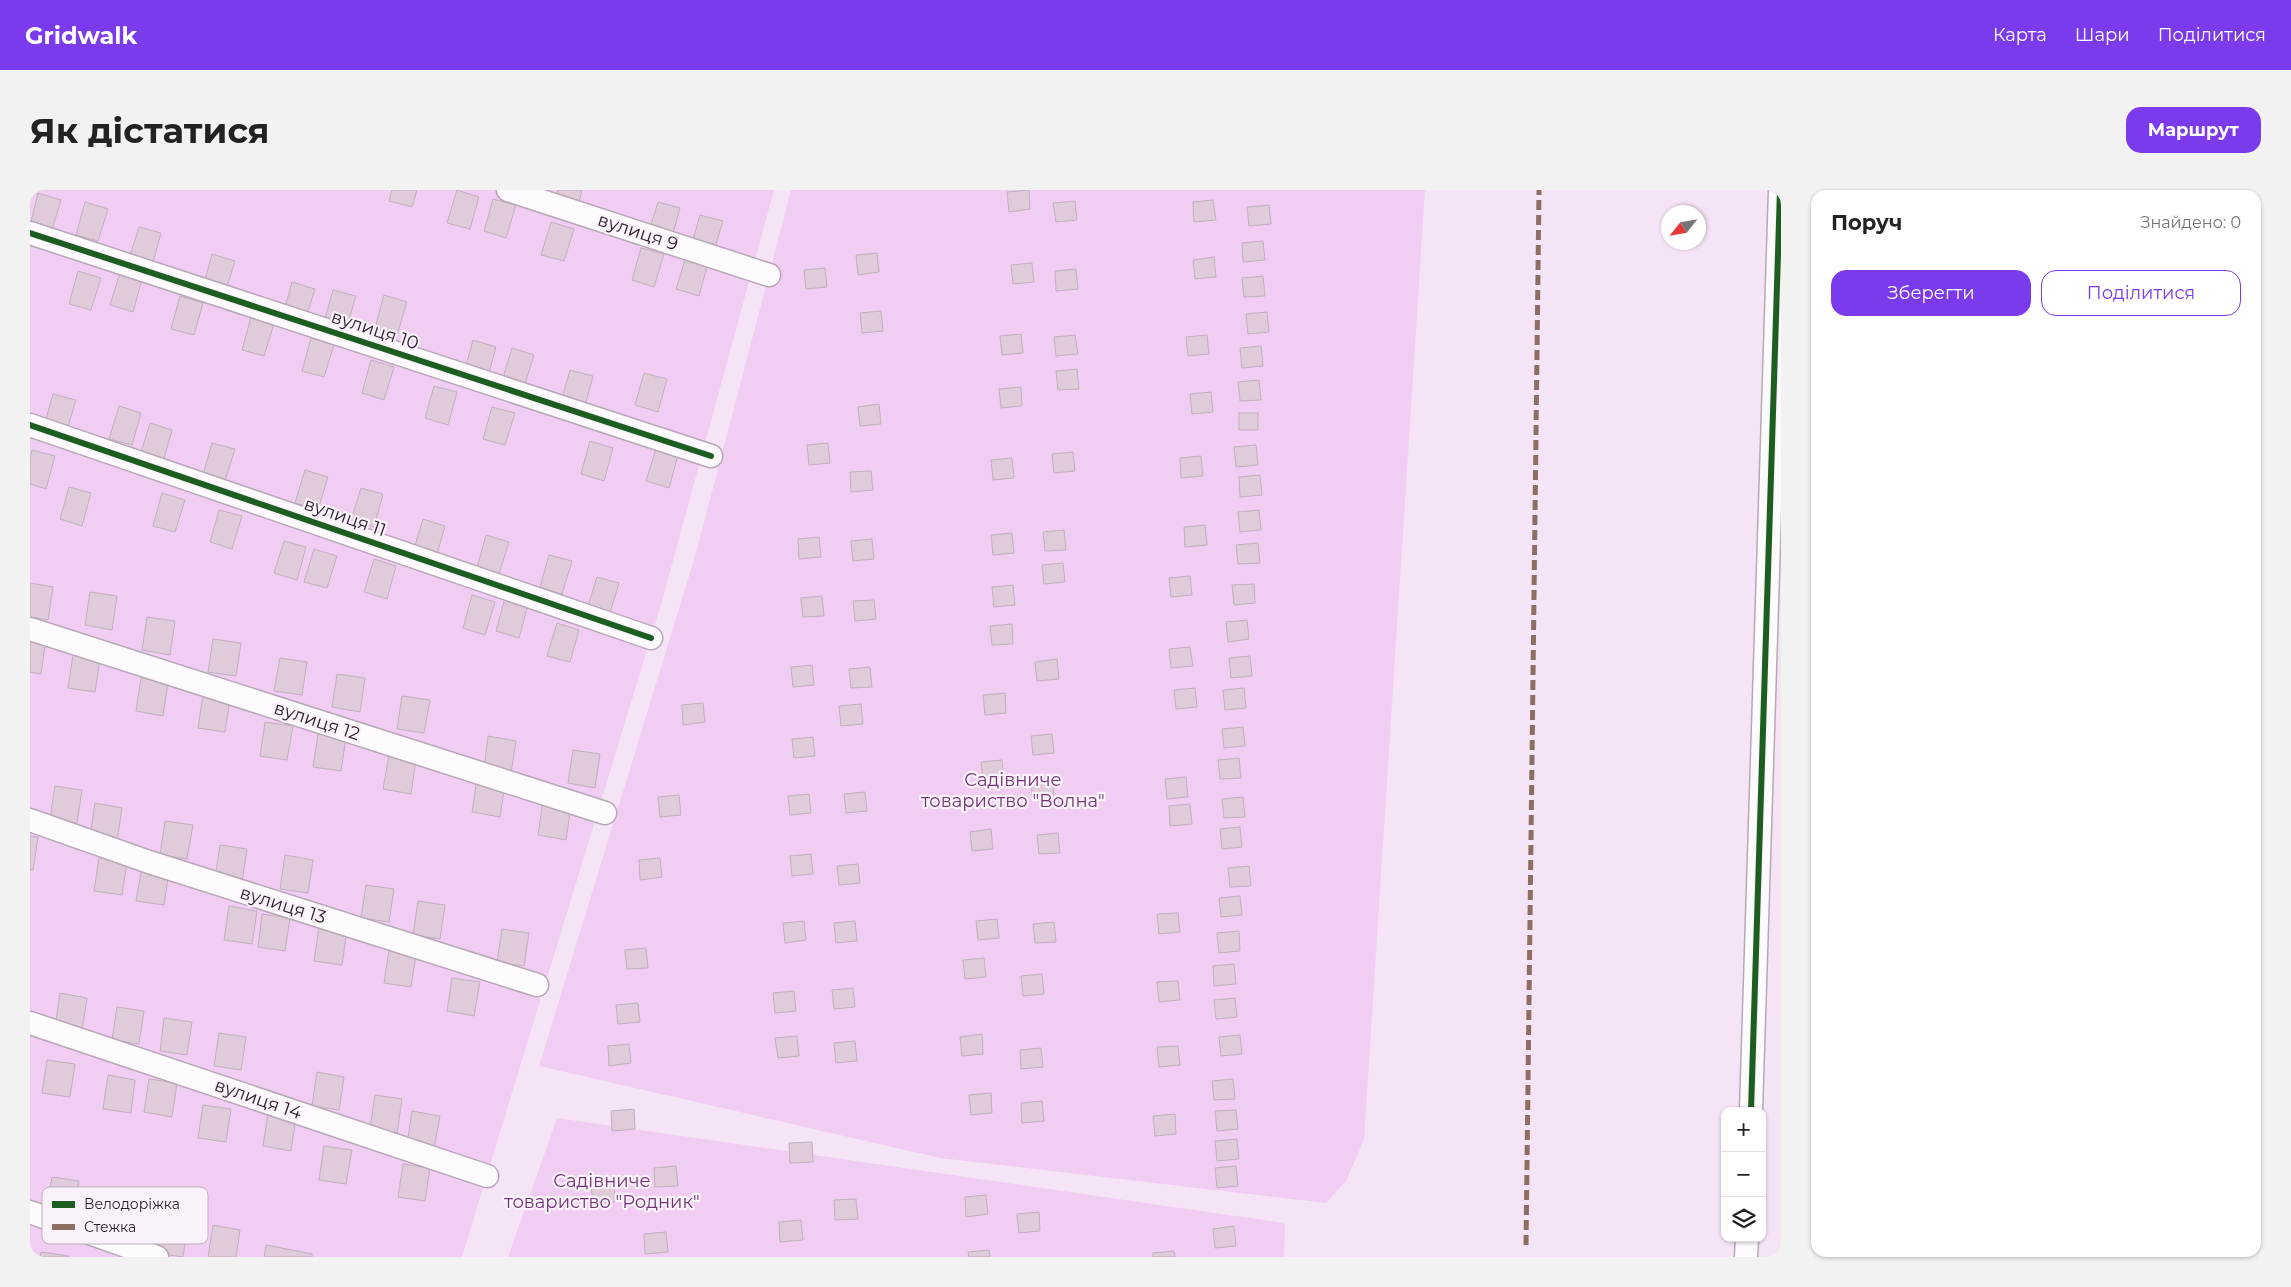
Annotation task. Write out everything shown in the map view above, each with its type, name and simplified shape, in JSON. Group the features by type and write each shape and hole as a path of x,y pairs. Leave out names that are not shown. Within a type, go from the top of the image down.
{"street":[{"name":"вулиця 9","path":"508,190 768,275"},
{"path":"1751,1107 1780,190"},
{"name":"вулиця 10","path":"30,233 711,456"},
{"name":"вулиця 11","path":"30,425 651,638"},
{"name":"вулиця 12","path":"30,629 605,813"},
{"name":"вулиця 13","path":"30,820 149,862 537,985"},
{"name":"вулиця 14","path":"30,1023 487,1176"},
{"path":"30,1212 42,1216"},
{"path":"1746,1257 1747,1242"},
{"path":"120,1244 157,1257"}],"green space":[{"path":"30,190 774,190 662,601 462,1257 30,1257"},
{"name":"Садівниче товариство \"Волна\"","path":"791,190 1425,190 1364,1140 1346,1181 1326,1203 940,1158 539,1066 696,553"},
{"name":"Садівниче товариство \"Родник\"","path":"557,1118 1285,1223 1284,1257 508,1257"}],"building":[{"path":"392,190 417,190 412,207 389,201"},
{"path":"457,190 479,197 470,229 447,223"},
{"path":"558,190 582,190 578,206 555,200"},
{"path":"1029,190 1030,209 1009,212 1007,192"},
{"path":"38,193 61,200 51,233 30,226"},
{"path":"493,199 516,205 506,238 484,231"},
{"path":"1213,200 1216,220 1194,222 1193,202"},
{"path":"1075,201 1077,220 1056,222 1053,203"},
{"path":"85,202 108,209 98,241 76,235"},
{"path":"658,202 680,208 671,241 648,234"},
{"path":"1269,205 1271,224 1249,226 1247,207"},
{"path":"700,215 723,221 713,254 691,247"},
{"path":"551,222 574,229 564,261 541,255"},
{"path":"139,227 161,233 152,266 129,259"},
{"path":"1263,241 1265,260 1243,262 1242,243"},
{"path":"641,248 664,254 654,287 632,280"},
{"path":"877,253 879,272 858,275 856,255"},
{"path":"212,254 235,261 225,293 203,287"},
{"path":"686,257 708,263 699,296 676,289"},
{"path":"1214,257 1216,277 1195,279 1193,260"},
{"path":"1032,263 1034,282 1013,284 1011,265"},
{"path":"825,268 827,287 806,289 804,270"},
{"path":"1076,269 1078,289 1056,291 1055,271"},
{"path":"78,271 101,278 91,310 69,304"},
{"path":"120,273 142,279 133,312 110,305"},
{"path":"1263,276 1265,296 1244,297 1242,278"},
{"path":"292,282 315,289 305,321 283,315"},
{"path":"333,290 356,296 346,329 324,322"},
{"path":"384,295 407,302 397,335 375,328"},
{"path":"180,296 203,303 194,335 171,329"},
{"path":"881,311 883,331 862,333 860,313"},
{"path":"1267,312 1269,332 1248,334 1246,314"},
{"path":"251,317 274,324 264,356 242,350"},
{"path":"1021,334 1023,353 1002,355 1000,336"},
{"path":"1075,335 1078,354 1056,356 1054,337"},
{"path":"1207,335 1209,354 1188,356 1186,337"},
{"path":"311,338 334,345 324,377 302,371"},
{"path":"473,340 496,347 487,380 464,373"},
{"path":"1261,346 1263,366 1242,368 1240,348"},
{"path":"512,348 534,355 524,387 502,381"},
{"path":"371,360 394,367 384,400 362,393"},
{"path":"1077,369 1079,389 1058,390 1056,371"},
{"path":"570,370 593,376 584,409 561,402"},
{"path":"644,373 667,379 658,412 635,405"},
{"path":"1259,380 1261,400 1240,401 1238,382"},
{"path":"434,386 457,392 448,425 425,418"},
{"path":"1021,387 1022,406 1001,408 999,389"},
{"path":"1211,392 1213,412 1192,414 1190,394"},
{"path":"53,394 76,400 66,433 44,426"},
{"path":"879,404 881,424 860,426 858,407"},
{"path":"119,406 141,413 132,445 109,439"},
{"path":"492,407 515,413 505,445 483,439"},
{"path":"1239,413 1258,413 1258,430 1239,430"},
{"path":"150,423 172,430 163,462 140,456"},
{"path":"590,441 613,448 604,481 581,474"},
{"path":"212,443 235,449 225,481 203,475"},
{"path":"828,443 830,463 809,465 807,445"},
{"path":"1256,445 1258,465 1236,467 1234,447"},
{"path":"656,449 678,455 669,488 646,481"},
{"path":"32,450 55,456 46,489 30,484 30,458"},
{"path":"1073,452 1075,471 1054,473 1052,454"},
{"path":"1201,456 1203,476 1181,478 1180,458"},
{"path":"1012,458 1014,478 993,480 991,460"},
{"path":"305,470 328,477 318,510 295,503"},
{"path":"871,471 873,490 851,492 850,472"},
{"path":"1260,475 1262,495 1240,497 1239,477"},
{"path":"69,487 91,493 82,526 60,519"},
{"path":"361,488 383,494 374,527 351,520"},
{"path":"162,493 185,500 175,532 153,526"},
{"path":"219,510 242,516 232,549 210,542"},
{"path":"1259,510 1261,530 1240,532 1238,512"},
{"path":"423,519 445,526 436,558 413,552"},
{"path":"1205,525 1207,545 1185,547 1184,527"},
{"path":"1064,530 1066,550 1045,551 1043,532"},
{"path":"1012,533 1014,553 993,555 991,535"},
{"path":"486,535 509,542 499,574 477,568"},
{"path":"819,537 821,557 799,559 798,539"},
{"path":"872,539 874,559 853,561 851,541"},
{"path":"284,541 306,547 297,580 274,573"},
{"path":"1258,543 1260,563 1238,564 1236,545"},
{"path":"314,549 337,556 327,588 304,582"},
{"path":"549,555 572,561 562,594 540,587"},
{"path":"374,559 396,566 387,599 364,592"},
{"path":"1063,563 1065,582 1044,584 1042,565"},
{"path":"1190,576 1192,595 1171,597 1169,578"},
{"path":"597,577 619,583 609,616 587,609"},
{"path":"30,583 53,587 48,620 30,617"},
{"path":"1254,584 1255,603 1234,605 1232,585"},
{"path":"1013,585 1015,605 994,607 992,587"},
{"path":"90,592 117,596 112,630 85,625"},
{"path":"472,595 495,602 485,635 463,628"},
{"path":"822,596 824,616 803,617 801,598"},
{"path":"505,598 528,605 519,638 496,631"},
{"path":"874,600 876,619 855,621 853,601"},
{"path":"147,617 175,621 170,655 142,650"},
{"path":"1247,620 1249,639 1228,642 1226,622"},
{"path":"557,623 579,630 570,662 547,656"},
{"path":"1012,624 1013,644 992,645 990,626"},
{"path":"30,638 46,640 41,674 30,672"},
{"path":"213,639 241,643 236,676 208,672"},
{"path":"1190,647 1193,666 1171,668 1169,649"},
{"path":"73,655 100,659 95,692 68,688"},
{"path":"1250,656 1252,676 1231,678 1229,658"},
{"path":"280,658 307,662 302,695 274,691"},
{"path":"1057,659 1059,679 1037,681 1035,662"},
{"path":"812,665 814,685 793,687 791,667"},
{"path":"870,667 872,687 851,688 849,669"},
{"path":"337,674 365,678 360,712 332,707"},
{"path":"141,678 168,682 163,716 136,711"},
{"path":"1195,688 1197,707 1176,709 1174,690"},
{"path":"1244,688 1246,708 1225,710 1223,690"},
{"path":"1005,693 1006,713 985,715 983,695"},
{"path":"203,695 230,699 225,732 198,728"},
{"path":"402,696 430,700 424,733 397,729"},
{"path":"703,703 705,722 683,725 682,705"},
{"path":"861,704 863,724 841,726 839,706"},
{"path":"265,722 293,726 287,760 260,756"},
{"path":"1243,727 1245,746 1224,748 1222,729"},
{"path":"318,734 346,738 341,771 313,767"},
{"path":"1052,734 1054,753 1033,755 1031,736"},
{"path":"488,736 516,741 511,774 484,770"},
{"path":"813,737 815,756 794,758 792,739"},
{"path":"573,750 600,754 595,788 568,783"},
{"path":"389,756 416,760 411,794 383,789"},
{"path":"1239,758 1241,778 1220,779 1218,760"},
{"path":"1002,760 1004,780 983,782 981,762"},
{"path":"1052,777 1054,796 1032,798 1031,778"},
{"path":"1186,777 1188,797 1167,799 1165,779"},
{"path":"477,779 505,783 500,817 472,812"},
{"path":"55,786 82,790 77,823 50,819"},
{"path":"865,792 867,811 846,813 844,794"},
{"path":"809,794 811,813 790,815 788,796"},
{"path":"679,795 681,815 660,817 658,797"},
{"path":"1243,797 1245,817 1224,818 1222,799"},
{"path":"543,802 571,806 566,840 538,835"},
{"path":"95,803 122,808 117,841 90,837"},
{"path":"1190,804 1192,824 1170,826 1169,806"},
{"path":"165,821 193,825 187,859 160,855"},
{"path":"1240,827 1242,847 1222,849 1220,829"},
{"path":"991,829 993,849 972,851 970,832"},
{"path":"1058,833 1060,853 1039,854 1037,835"},
{"path":"30,836 38,837 33,870 30,870"},
{"path":"220,845 247,849 242,882 215,878"},
{"path":"811,854 813,874 792,876 790,856"},
{"path":"285,855 313,860 308,893 280,889"},
{"path":"99,858 127,862 122,895 94,891"},
{"path":"660,858 662,877 640,880 639,860"},
{"path":"858,864 860,883 839,885 837,866"},
{"path":"1249,866 1251,886 1230,887 1228,868"},
{"path":"142,867 169,871 164,905 136,901"},
{"path":"366,885 394,889 389,922 361,918"},
{"path":"1240,896 1242,915 1221,917 1219,898"},
{"path":"418,901 445,905 440,939 413,935"},
{"path":"229,906 257,911 252,944 224,940"},
{"path":"1178,913 1180,932 1159,934 1157,914"},
{"path":"262,914 290,918 285,951 258,947"},
{"path":"997,919 999,938 978,940 976,921"},
{"path":"804,921 806,940 785,943 783,923"},
{"path":"855,921 857,941 836,943 834,923"},
{"path":"1054,922 1056,942 1035,943 1033,924"},
{"path":"319,927 347,931 342,965 314,961"},
{"path":"502,929 529,933 524,966 497,962"},
{"path":"1239,931 1240,951 1219,953 1217,933"},
{"path":"646,948 648,968 627,969 625,950"},
{"path":"389,950 416,954 411,987 384,983"},
{"path":"984,958 986,977 965,979 963,960"},
{"path":"1234,964 1236,984 1214,986 1213,966"},
{"path":"1042,974 1044,994 1023,996 1021,976"},
{"path":"452,978 480,982 474,1016 447,1011"},
{"path":"1178,981 1180,1000 1159,1002 1157,982"},
{"path":"853,988 855,1007 834,1009 832,990"},
{"path":"794,991 796,1011 775,1013 773,993"},
{"path":"60,993 87,998 82,1031 55,1027"},
{"path":"1235,998 1237,1017 1216,1019 1214,1000"},
{"path":"638,1003 640,1022 618,1024 616,1005"},
{"path":"117,1007 144,1011 139,1044 112,1040"},
{"path":"164,1018 192,1022 187,1055 160,1051"},
{"path":"219,1033 246,1037 241,1070 214,1066"},
{"path":"982,1034 983,1054 962,1056 960,1037"},
{"path":"1240,1035 1242,1054 1221,1056 1219,1037"},
{"path":"797,1036 799,1056 778,1058 775,1038"},
{"path":"855,1041 857,1061 836,1063 834,1043"},
{"path":"629,1044 631,1063 609,1066 608,1046"},
{"path":"1178,1046 1180,1065 1159,1067 1157,1047"},
{"path":"1041,1048 1043,1067 1021,1069 1020,1050"},
{"path":"47,1060 75,1064 70,1097 42,1093"},
{"path":"317,1072 344,1077 339,1110 312,1106"},
{"path":"108,1075 135,1080 131,1113 103,1109"},
{"path":"149,1079 177,1083 172,1117 144,1112"},
{"path":"1233,1079 1235,1099 1214,1100 1212,1081"},
{"path":"991,1093 992,1113 971,1115 969,1095"},
{"path":"375,1095 402,1099 397,1133 370,1128"},
{"path":"1042,1101 1044,1121 1022,1123 1021,1103"},
{"path":"203,1105 231,1109 226,1142 198,1138"},
{"path":"634,1109 635,1129 612,1131 611,1111"},
{"path":"1236,1110 1238,1129 1217,1131 1215,1111"},
{"path":"412,1111 440,1116 434,1149 407,1145"},
{"path":"268,1113 296,1117 291,1151 263,1146"},
{"path":"1175,1114 1176,1134 1155,1136 1153,1116"},
{"path":"1237,1139 1239,1159 1217,1161 1215,1141"},
{"path":"812,1142 813,1162 790,1163 789,1143"},
{"path":"324,1146 352,1150 346,1184 319,1180"},
{"path":"403,1164 430,1168 425,1201 398,1197"},
{"path":"676,1166 678,1186 655,1187 654,1168"},
{"path":"1236,1166 1238,1186 1217,1188 1215,1168"},
{"path":"52,1177 79,1181 78,1187 50,1187"},
{"path":"614,1182 615,1202 593,1204 591,1184"},
{"path":"986,1195 988,1214 966,1217 965,1197"},
{"path":"856,1199 858,1219 835,1220 834,1200"},
{"path":"1039,1212 1040,1231 1019,1233 1017,1214"},
{"path":"801,1220 803,1240 780,1242 779,1222"},
{"path":"213,1225 240,1230 236,1257 208,1257"},
{"path":"1234,1226 1236,1246 1215,1248 1213,1229"},
{"path":"666,1232 668,1252 645,1254 644,1234"},
{"path":"157,1244 185,1244 183,1257 156,1253"},
{"path":"266,1245 312,1254 312,1257 264,1257"},
{"path":"989,1250 990,1257 969,1257 968,1252"},
{"path":"1174,1251 1175,1257 1153,1257 1153,1253"},
{"path":"41,1252 69,1256 69,1257 40,1257"}],"marked path":[{"path":"1526,1245 1539,190"}],"cycle path":[{"path":"1751,1107 1780,190"},
{"path":"30,233 711,456"},
{"path":"30,425 651,638"}]}
